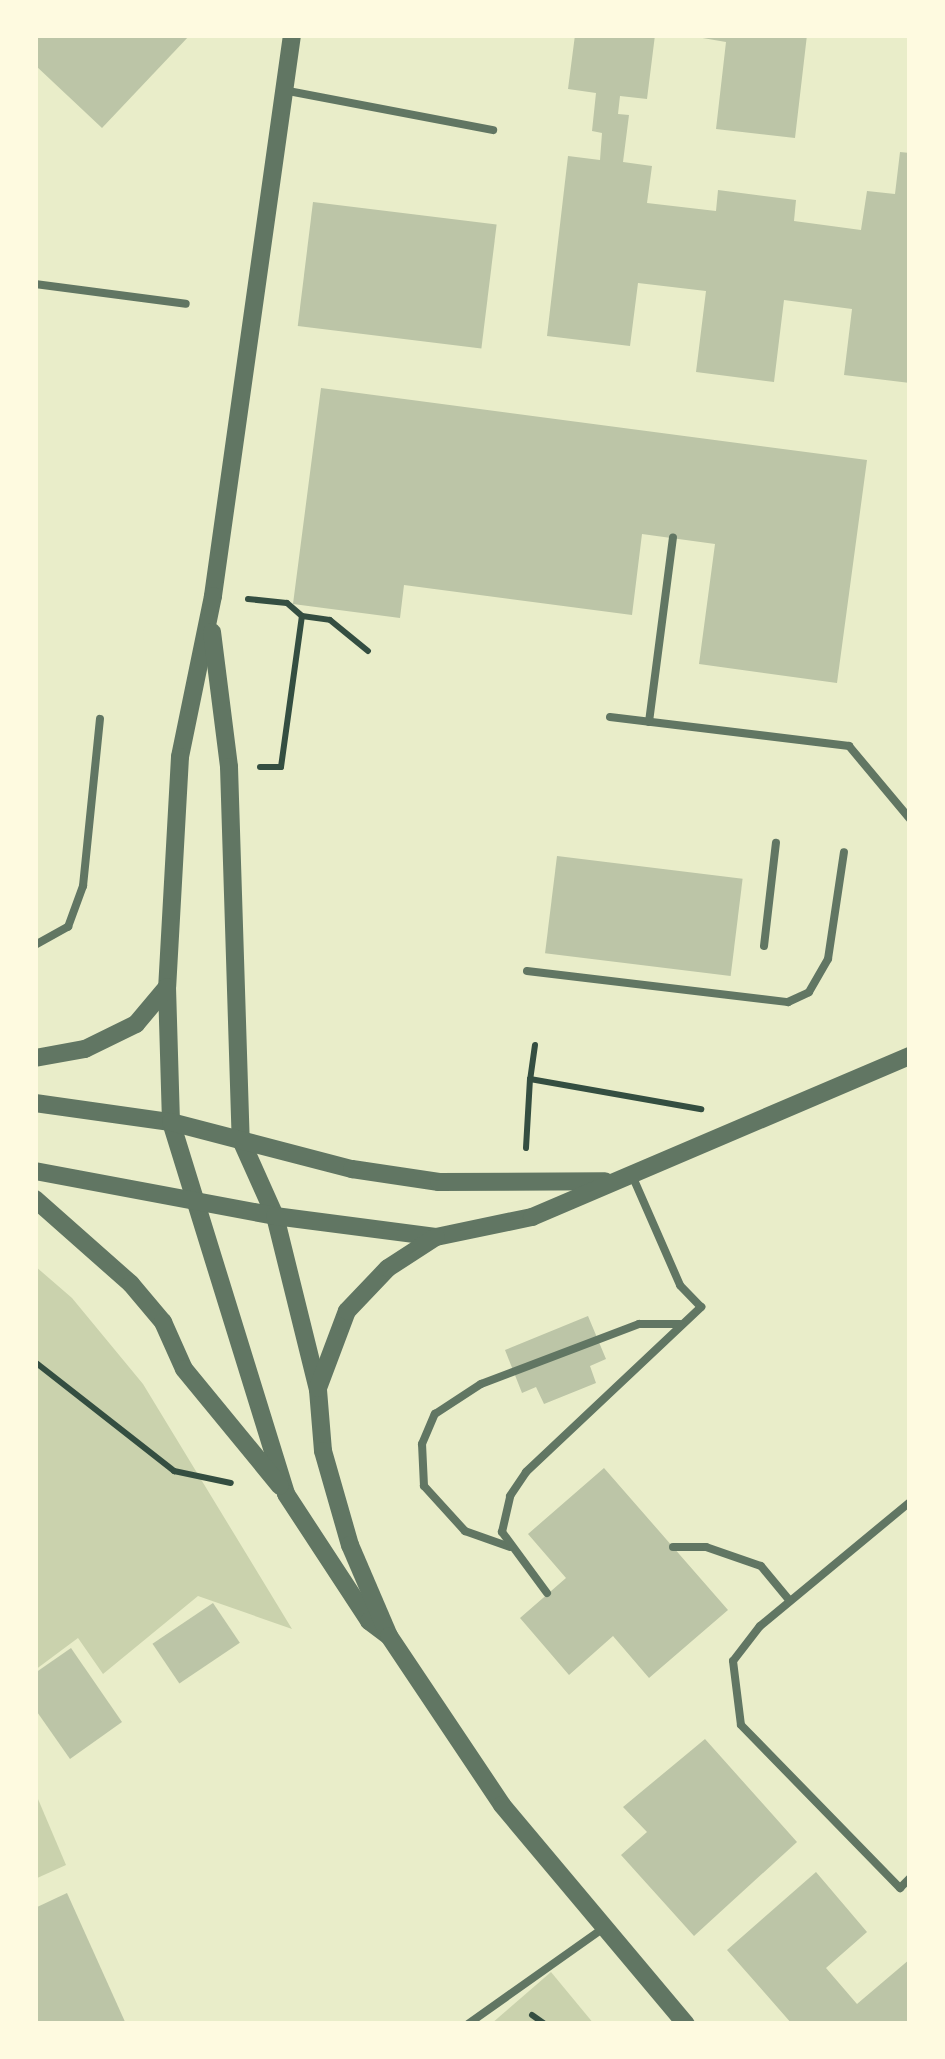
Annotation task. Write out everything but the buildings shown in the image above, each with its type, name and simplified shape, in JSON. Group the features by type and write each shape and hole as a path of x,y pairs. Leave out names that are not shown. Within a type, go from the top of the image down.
{"street":[{"path":"286,1494 171,1122 167,987 180,757 213,596 292,35"},
{"path":"213,596 212,648 229,767 241,1140 274,1216 318,1390 323,1451 339,1508 389,1636 502,1805 686,2024"},
{"path":"35,1058 85,1049 136,1024 167,987"},
{"path":"35,1171 274,1216 436,1237 532,1217 910,1056"},
{"path":"35,1103 171,1122 439,1182 624,1178"},
{"path":"35,1199 130,1284 163,1322 184,1369 286,1494 370,1621 389,1636"},
{"path":"318,1390 346,1310 388,1268 436,1237"}],"lane":[{"path":"283,90 493,130"},
{"path":"35,284 186,304"},
{"path":"649,722 674,538"},
{"path":"610,717 849,746 910,819"},
{"path":"35,945 68,927 83,886 100,718"},
{"path":"764,946 776,842"},
{"path":"527,972 788,1002 809,992 828,959 844,852"},
{"path":"547,1594 510,1547 502,1516 526,1472 701,1307 680,1285 624,1178"},
{"path":"510,1547 465,1531 424,1486 422,1444 434,1414 481,1384 639,1324 680,1324"},
{"path":"910,1502 790,1601 733,1661 741,1726 900,1888 910,1878"},
{"path":"674,1547 706,1547 762,1566 790,1601"},
{"path":"468,2024 602,1928"}],"path":[{"path":"213,596 287,603 302,616 330,620 368,651"},
{"path":"229,767 281,767 302,616"},
{"path":"524,1181 534,1045"},
{"path":"530,1079 694,1104 737,1132"},
{"path":"35,1362 174,1470 286,1494"}],"green space":[{"path":"35,1266 72,1298 143,1384 292,1629 198,1596 103,1674 78,1638 35,1670"},
{"path":"35,1792 66,1865 35,1879"},
{"path":"551,1972 594,2024 491,2024"}]}
